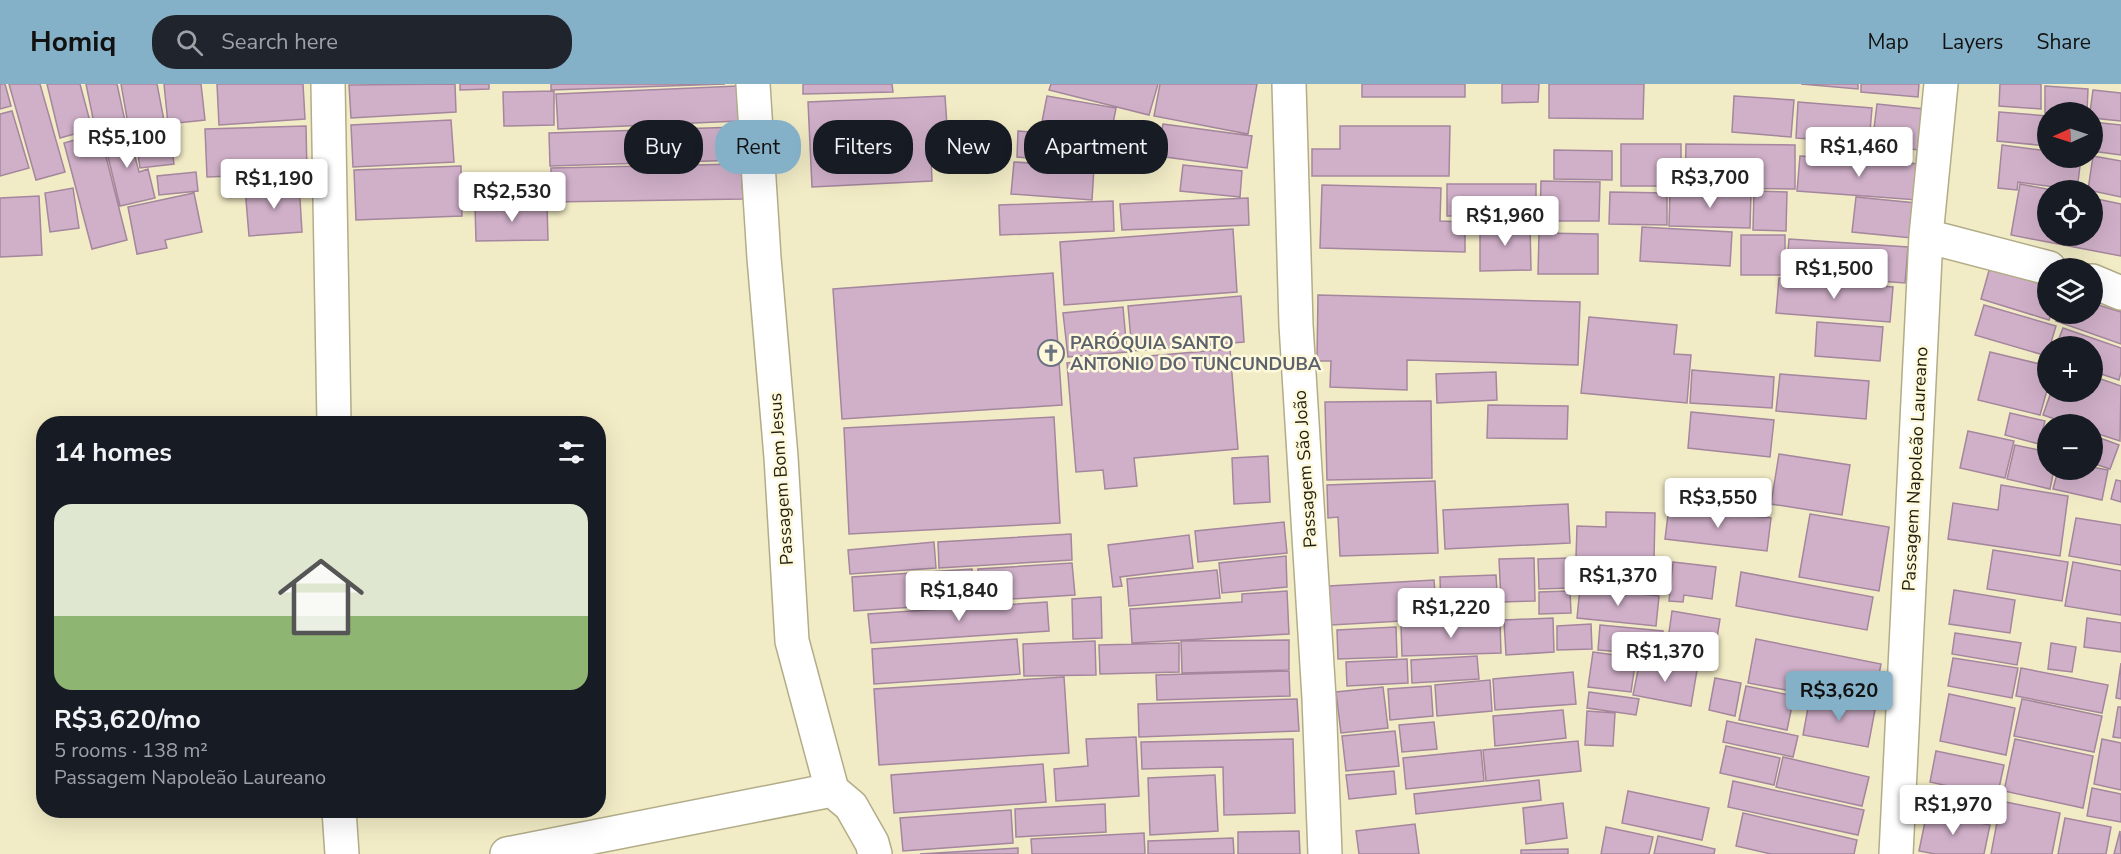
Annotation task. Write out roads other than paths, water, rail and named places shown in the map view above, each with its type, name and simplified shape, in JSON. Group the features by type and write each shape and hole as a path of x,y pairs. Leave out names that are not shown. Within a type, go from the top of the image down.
{"street":[{"path":"328,84 334,416"},
{"name":"Passagem Bom Jesus","path":"753,84 764,258 781,457 792,642 832,790"},
{"name":"Passagem São João","path":"1289,84 1296,325 1319,698 1325,854"},
{"name":"Passagem Napoleão Laureano","path":"1896,854 1926,236 1941,84"},
{"path":"1926,236 2037,265"},
{"path":"2103,286 2121,293"},
{"path":"507,854 832,790 851,806 872,843 875,854"},
{"path":"340,818 342,854"}],"place":[{"name":"PARÓQUIA SANTO ANTONIO DO TUNCUNDUBA","path":"1051,353"}]}
